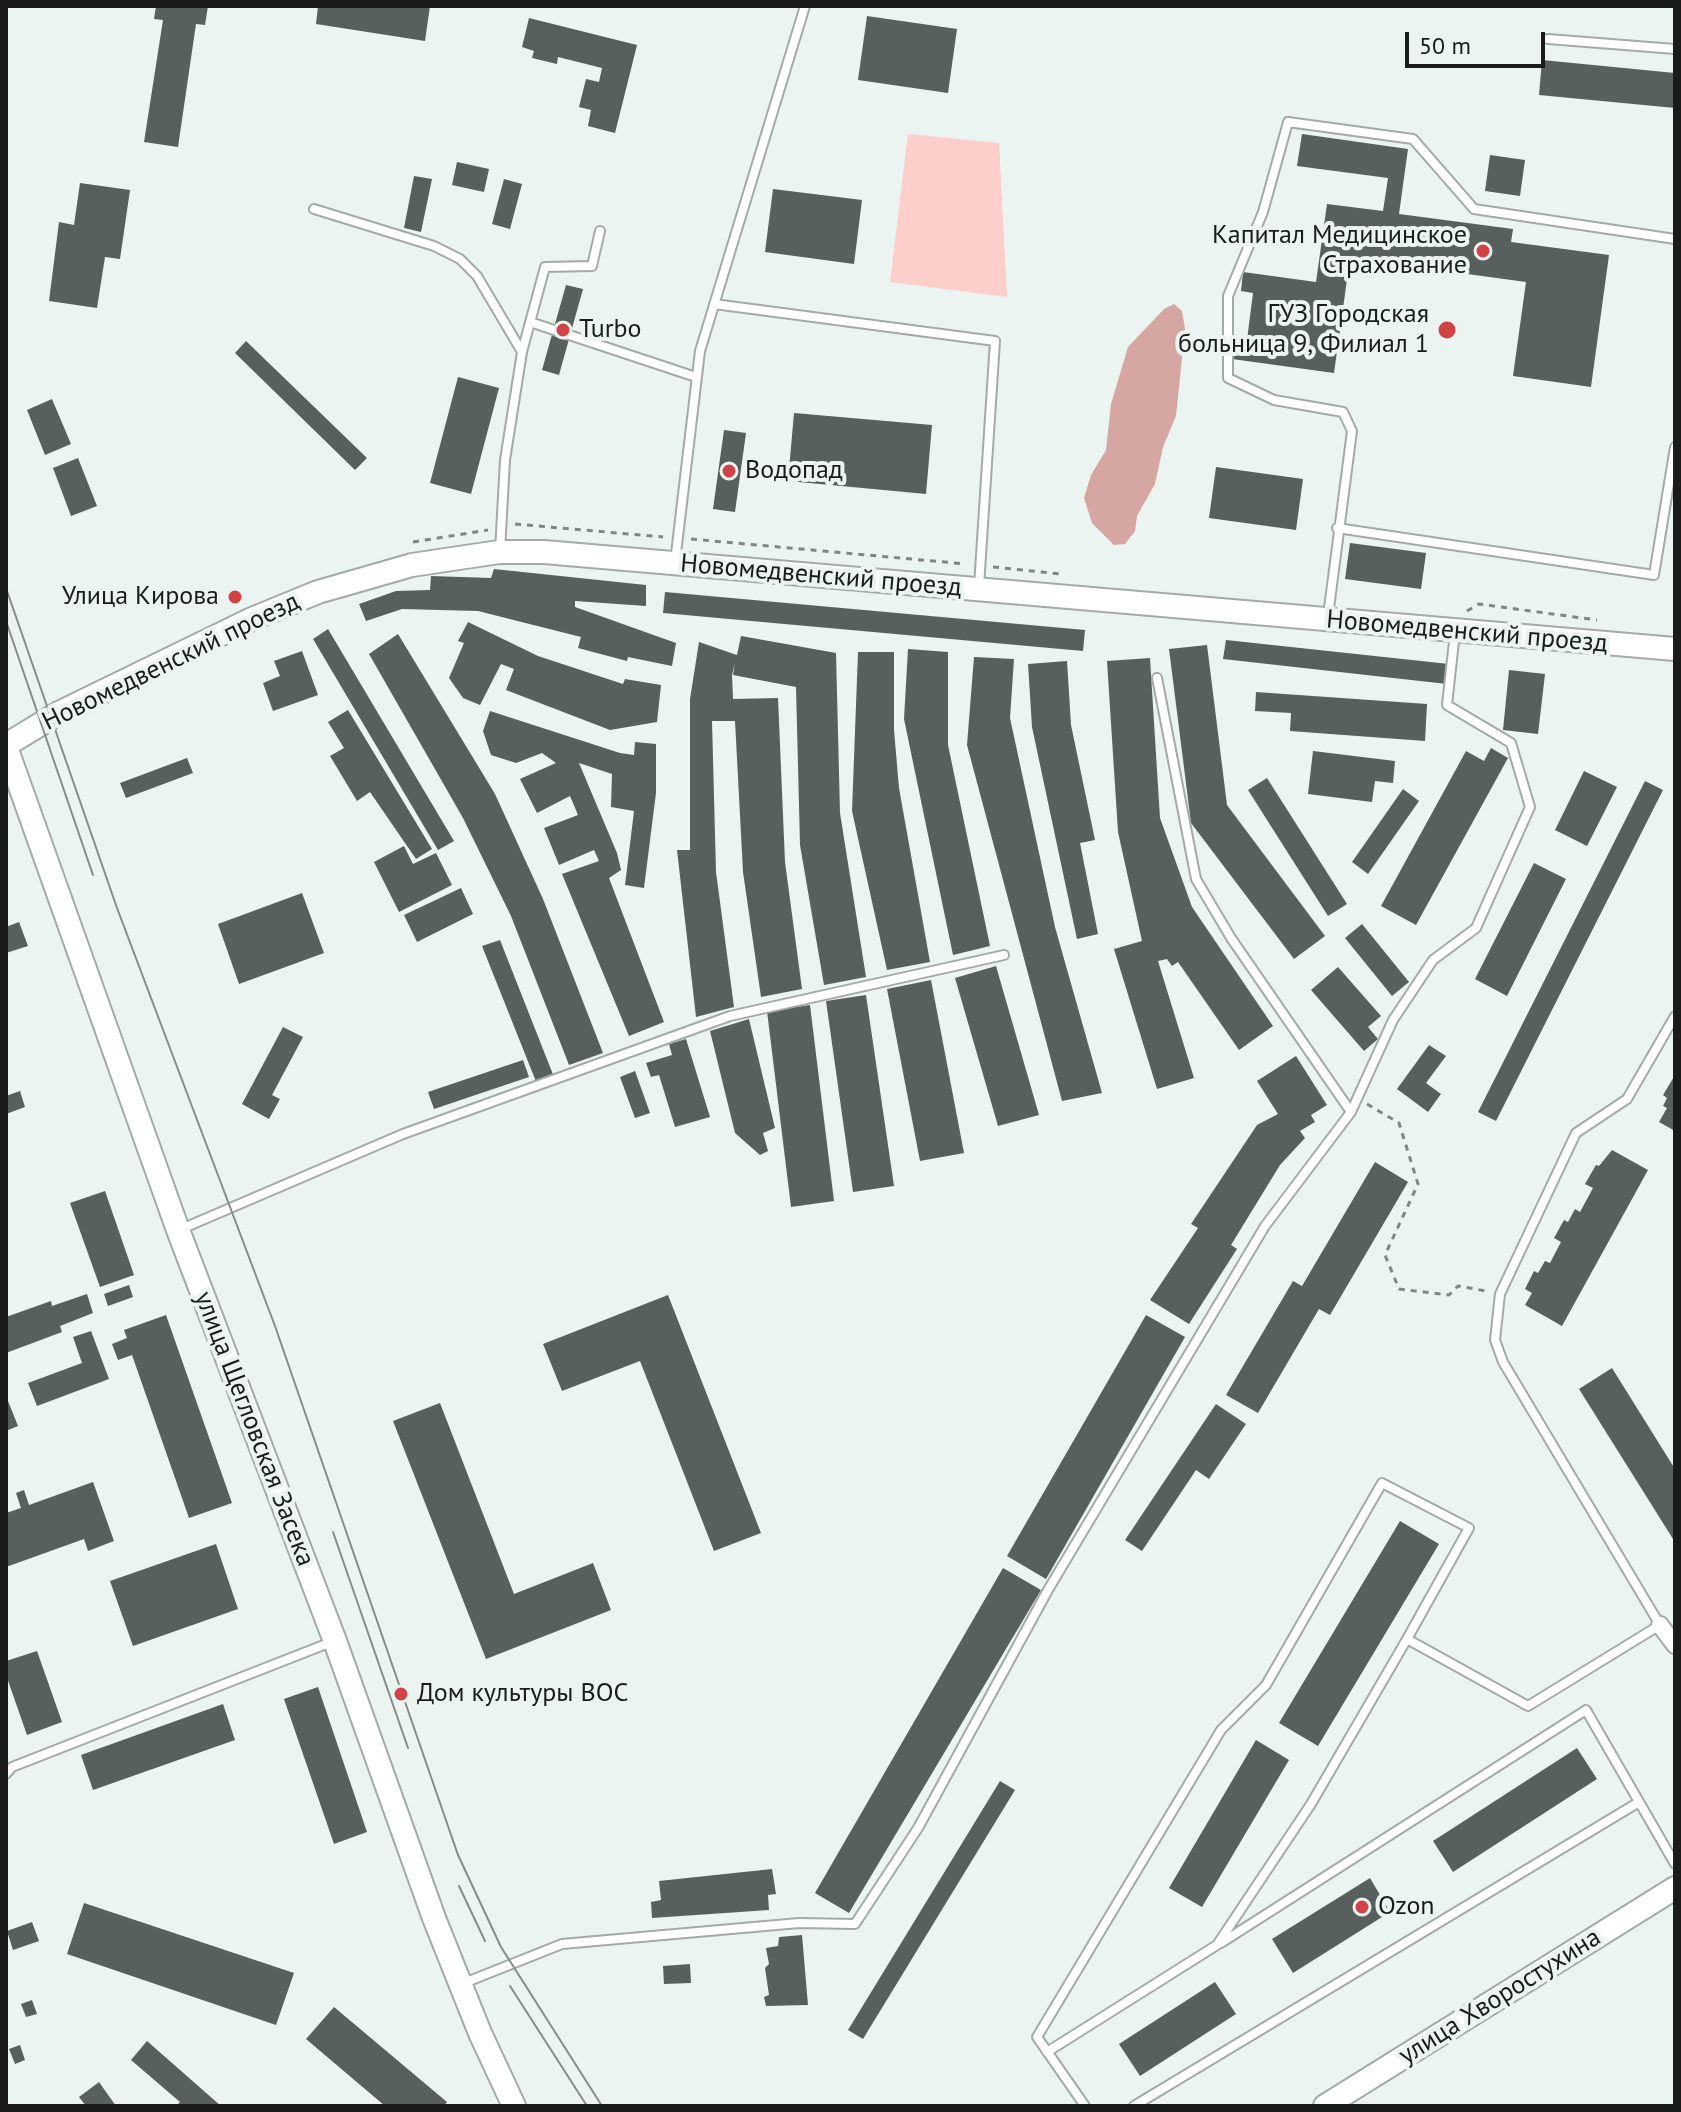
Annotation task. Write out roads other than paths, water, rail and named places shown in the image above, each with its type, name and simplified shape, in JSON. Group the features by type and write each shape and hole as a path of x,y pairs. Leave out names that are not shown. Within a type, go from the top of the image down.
{"street":[{"name":"Новомедвенский проезд","path":"6,746 86,699 252,619 318,592 412,565 499,552 675,563 1675,649"},
{"name":"улица Щегловская Засека","path":"6,746 178,1230 335,1641 459,1984 514,2106"},
{"path":"1660,1625 1675,1645"},
{"name":"улица Хворостухина","path":"1325,2106 1675,1888"}],"lane":[{"path":"675,563 696,377 714,304 805,6"},
{"path":"1548,39 1675,49"},
{"path":"1327,621 1352,431 1343,412 1274,400 1228,378 1228,296 1263,212 1288,122 1413,139 1474,209 1675,239"},
{"path":"314,209 434,246 460,259 477,276 522,352"},
{"path":"499,552 505,460 522,352 545,267 592,266 600,231"},
{"path":"714,304 995,341 978,591"},
{"path":"530,322 696,377"},
{"path":"1337,528 1654,575 1675,447"},
{"path":"459,1984 562,1944 799,1923 855,1924 918,1828 1048,1590 1257,1240 1351,1112 1393,1020 1433,960 1476,928 1530,807 1511,743 1447,705 1455,631"},
{"path":"1157,678 1196,879 1231,938 1351,1112"},
{"path":"178,1230 403,1134 730,1016 1004,955"},
{"path":"1407,1639 1528,1706 1660,1625 1503,1362 1495,1340 1500,1294 1576,1133 1627,1099 1675,1016"},
{"path":"1085,2106 1037,2037 1221,1730 1266,1685 1382,1483 1469,1528 1311,1804 1217,1945"},
{"path":"6,1774 12,1767 335,1641"},
{"path":"1047,2052 1586,1710 1675,1864"},
{"path":"1134,2106 1639,1802"}],"tram line":[{"path":"6,588 117,908 275,1326 458,1855 501,1947 602,2106"},
{"path":"6,621 93,875"},
{"path":"333,1532 408,1748"},
{"path":"459,1886 485,1941"},
{"path":"510,1986 587,2106"}],"place":[{"name":"Капитал Медицинское Страхование","path":"1483,251"},
{"name":"Turbo","path":"563,330"},
{"name":"ГУЗ Городская больница 9, Филиал 1","path":"1447,330"},
{"name":"Водопад","path":"729,471"},
{"name":"Улица Кирова","path":"235,597"},
{"name":"Дом культуры ВОС","path":"401,1694"},
{"name":"Ozon","path":"1362,1907"}]}
